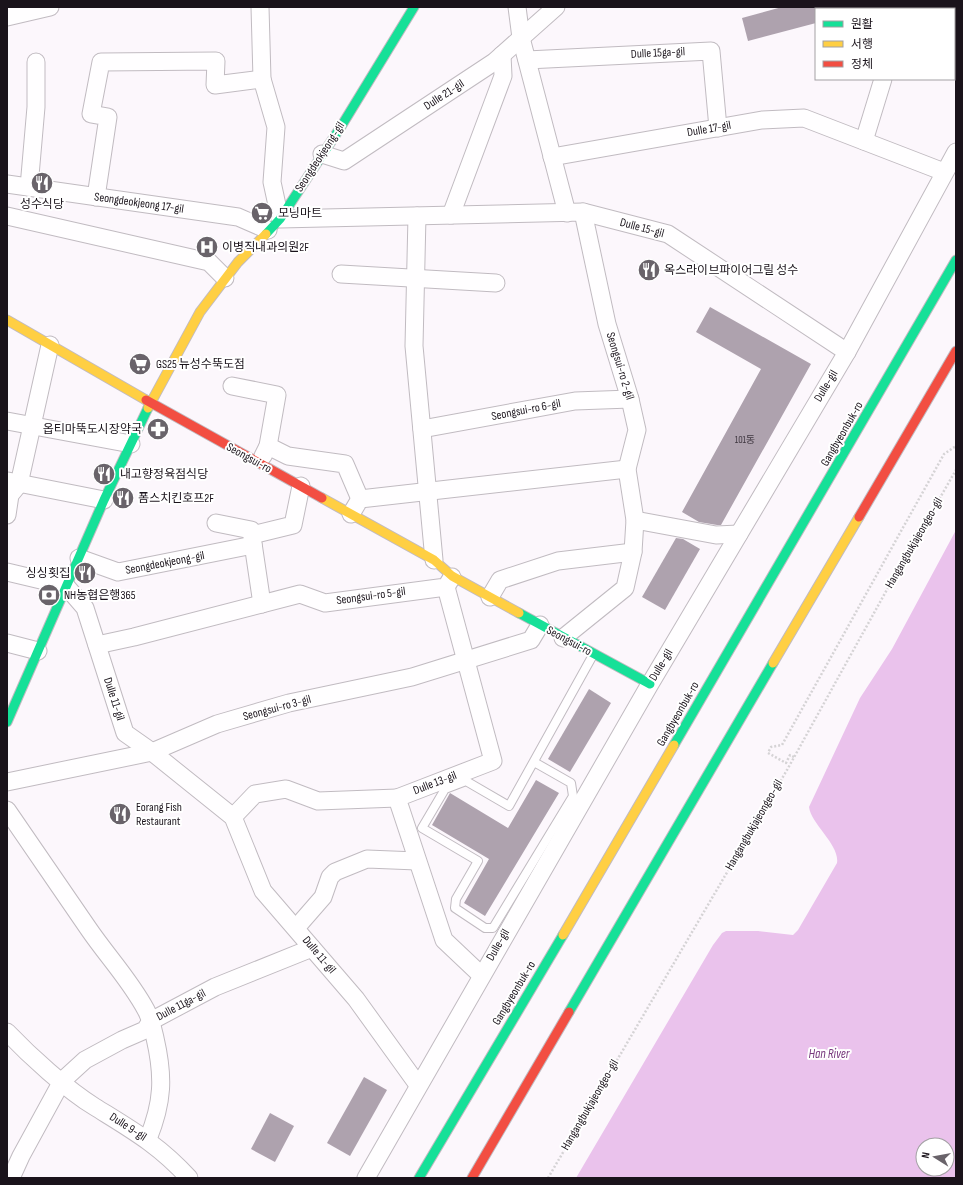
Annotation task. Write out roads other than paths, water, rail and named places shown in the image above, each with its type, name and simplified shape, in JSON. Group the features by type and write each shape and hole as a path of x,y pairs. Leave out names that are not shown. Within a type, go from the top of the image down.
{"main road":[{"name":"Seongdeokjeong-gil","path":"7,722 104,500 151,403 200,312 238,262 274,225 322,154 414,7"},
{"name":"Gangbyeonbuk-ro","path":"419,1178 941,287 955,256"},
{"name":"Seongsui-ro","path":"7,320 151,403 434,560 449,581 490,597 650,684"},
{"path":"472,1178 956,351"},
{"path":"930,397 956,371"}],"street":[{"path":"7,17 50,7"},
{"path":"260,7 262,79 276,127 272,182 274,225"},
{"path":"517,7 521,38 552,157 575,213"},
{"name":"Dulle 21-gil","path":"322,154 344,161 494,62 556,7"},
{"name":"Dulle 15ga-gil","path":"527,60 711,51 718,128"},
{"path":"451,215 503,76 502,56"},
{"path":"96,197 108,117 91,114 101,62 216,61 215,85 262,79"},
{"path":"30,187 36,107 36,62"},
{"path":"864,141 882,80"},
{"name":"Dulle 17-gil","path":"552,157 762,120 804,118 944,172"},
{"name":"Dulle-gil","path":"366,1178 418,1085 650,684 847,352 956,152"},
{"name":"Seongdeokjeong 17-gil","path":"7,184 238,217 274,225"},
{"name":"Dulle 15-gil","path":"274,225 417,216 575,213 668,234 847,352"},
{"name":"Seongsui-ro 2-gil","path":"563,638 625,588 633,552 635,520 628,469 637,430 630,399 575,213"},
{"path":"7,216 209,262 226,278"},
{"path":"417,216 414,346 429,491 434,560"},
{"path":"341,274 415,277 496,283"},
{"path":"7,515 13,482 32,426 50,345"},
{"path":"232,386 277,395 268,446 258,463"},
{"name":"Seongsui-ro 6-gil","path":"422,429 575,401 630,399"},
{"path":"7,421 131,444"},
{"path":"268,446 288,456 345,464 360,500"},
{"path":"360,500 628,469"},
{"path":"13,482 104,500"},
{"path":"252,540 293,525 301,486"},
{"path":"352,514 360,500"},
{"path":"635,520 716,535 739,534"},
{"path":"216,523 251,530 262,604"},
{"name":"Seongdeokjeong-gil","path":"79,558 118,572 252,540"},
{"path":"490,597 500,580 558,561 633,552"},
{"path":"7,572 66,586"},
{"name":"Seongsui-ro 5-gil","path":"97,645 134,637 300,594 325,602 449,581"},
{"name":"Dulle 13-gil","path":"397,798 493,761 466,661 449,581"},
{"name":"Dulle 11-gil","path":"66,586 85,608 125,733 152,752 233,817 263,891 356,999 418,1085"},
{"name":"Seongsui-ro 3-gil","path":"7,782 152,752 217,724 289,703 412,677 531,640 540,625"},
{"path":"7,643 38,651"},
{"path":"233,817 255,794 286,789 318,801 397,798 444,940 481,976"},
{"path":"7,810 89,930 129,983 147,1010 161,1066 162,1084 156,1117 148,1139"},
{"path":"296,928 323,897 330,877 335,872 367,859 417,861"},
{"name":"Dulle 11ga-gil","path":"62,1081 85,1060 122,1040 145,1030 151,1022 215,987 312,948"},
{"name":"Dulle 9-gil","path":"7,1032 62,1081 95,1107 148,1139 176,1163 189,1178"},
{"path":"11,1178 21,1156 62,1081"}],"lane":[{"path":"534,762 571,784 573,796 493,928 485,928 455,908 456,899 478,861 422,828 445,789 466,780 509,806 593,654"}],"water":[{"name":"Han River","path":"956,530 956,1178 576,1178 713,945 722,933 726,931 758,931 793,935 798,930 837,863 837,856 834,849 811,814 809,807 860,698 892,649"}],"place":[{"name":"성수식당","path":"42,183"},
{"name":"모닝마트","path":"262,213"},
{"name":"이병직내과의원2F","path":"207,247"},
{"name":"옥스라이브파이어그릴 성수","path":"649,270"},
{"name":"GS25 뉴성수뚝도점","path":"140,364"},
{"name":"옵티마뚝도시장약국","path":"158,429"},
{"name":"내고향정육점식당","path":"104,474"},
{"name":"폼스치킨호프2F","path":"123,498"},
{"name":"싱싱횟집","path":"85,573"},
{"name":"NH농협은행365","path":"49,595"},
{"name":"Eorang Fish Restaurant","path":"120,814"}]}
